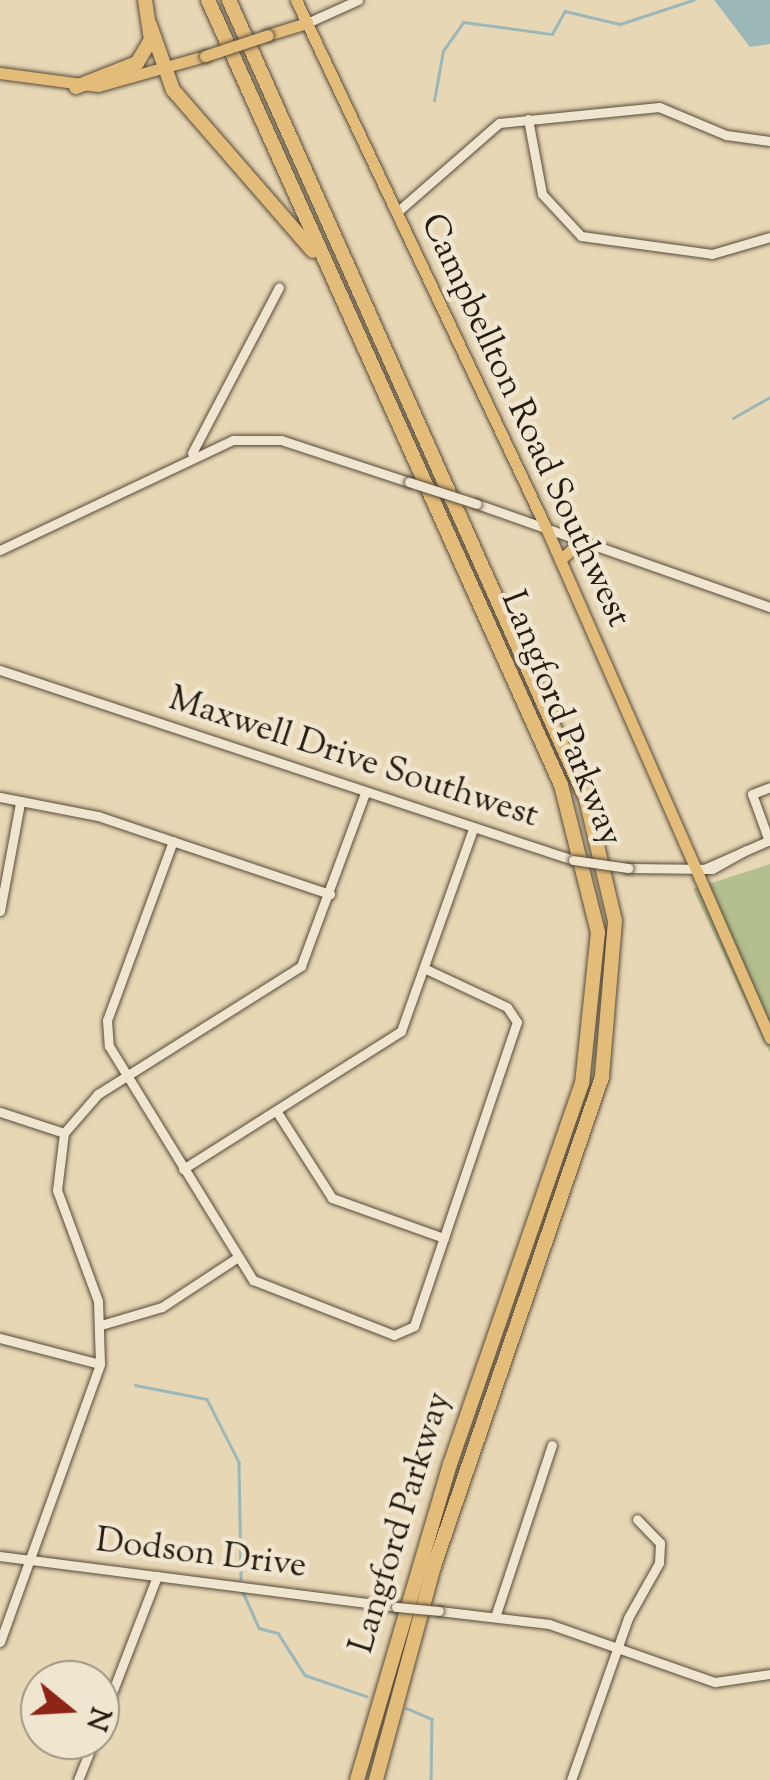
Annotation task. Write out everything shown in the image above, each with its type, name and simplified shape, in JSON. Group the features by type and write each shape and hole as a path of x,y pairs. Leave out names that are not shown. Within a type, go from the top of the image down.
{"highway":[{"path":"145,0 173,90 298,228 339,295"},
{"name":"Langford Parkway","path":"208,0 561,784 587,860 599,964 582,1084 451,1458 357,1780"},
{"name":"Langford Parkway","path":"229,0 586,799 615,921 602,1077 434,1566 376,1780"},
{"path":"76,87 137,64 150,25"}],"main road":[{"name":"Campbellton Road Southwest","path":"296,0 547,530 700,868 770,1038"},
{"path":"0,72 76,87 167,69 307,23"},
{"path":"560,560 580,542"}],"street":[{"path":"307,23 358,0"},
{"path":"397,212 438,183 480,133 528,119 659,107 726,136 770,142"},
{"path":"528,119 542,194 582,236 712,254 770,238"},
{"path":"191,455 279,287"},
{"path":"0,550 103,508 191,455 233,440 281,440 770,607"},
{"name":"Maxwell Drive Southwest","path":"0,670 573,860 628,868 700,868"},
{"path":"700,868 769,841 752,794 770,787"},
{"path":"0,1642 100,1364 101,1325 57,1190 64,1133 86,1102 290,978 330,894 365,793"},
{"path":"0,798 66,811 173,841 330,894"},
{"path":"0,910 20,803"},
{"path":"183,1168 391,1042 426,969 473,830"},
{"path":"173,841 107,1020 126,1077 238,1257 268,1292 405,1335 444,1238 516,1022 507,1007 426,969"},
{"path":"0,1112 64,1133"},
{"path":"278,1112 332,1198 444,1238"},
{"path":"101,1325 162,1306 238,1257"},
{"path":"0,1338 100,1364"},
{"path":"496,1614 552,1446"},
{"path":"571,1780 661,1553 637,1519"},
{"name":"Dodson Drive","path":"0,1556 396,1607 496,1614 622,1648 715,1682 770,1674"},
{"path":"120,1673 158,1576"}],"green space":[{"path":"770,864 770,1053 693,889"}],"water":[{"path":"714,0 770,0 770,44 750,47"}],"waterway":[{"path":"434,101 443,51 463,22 552,34 565,11 620,24 693,0"},
{"path":"733,418 770,397"},
{"path":"135,1385 207,1399 239,1462 241,1579"},
{"path":"243,1592 259,1628 278,1633 305,1675 366,1696"},
{"path":"406,1708 432,1719 431,1780"}]}
